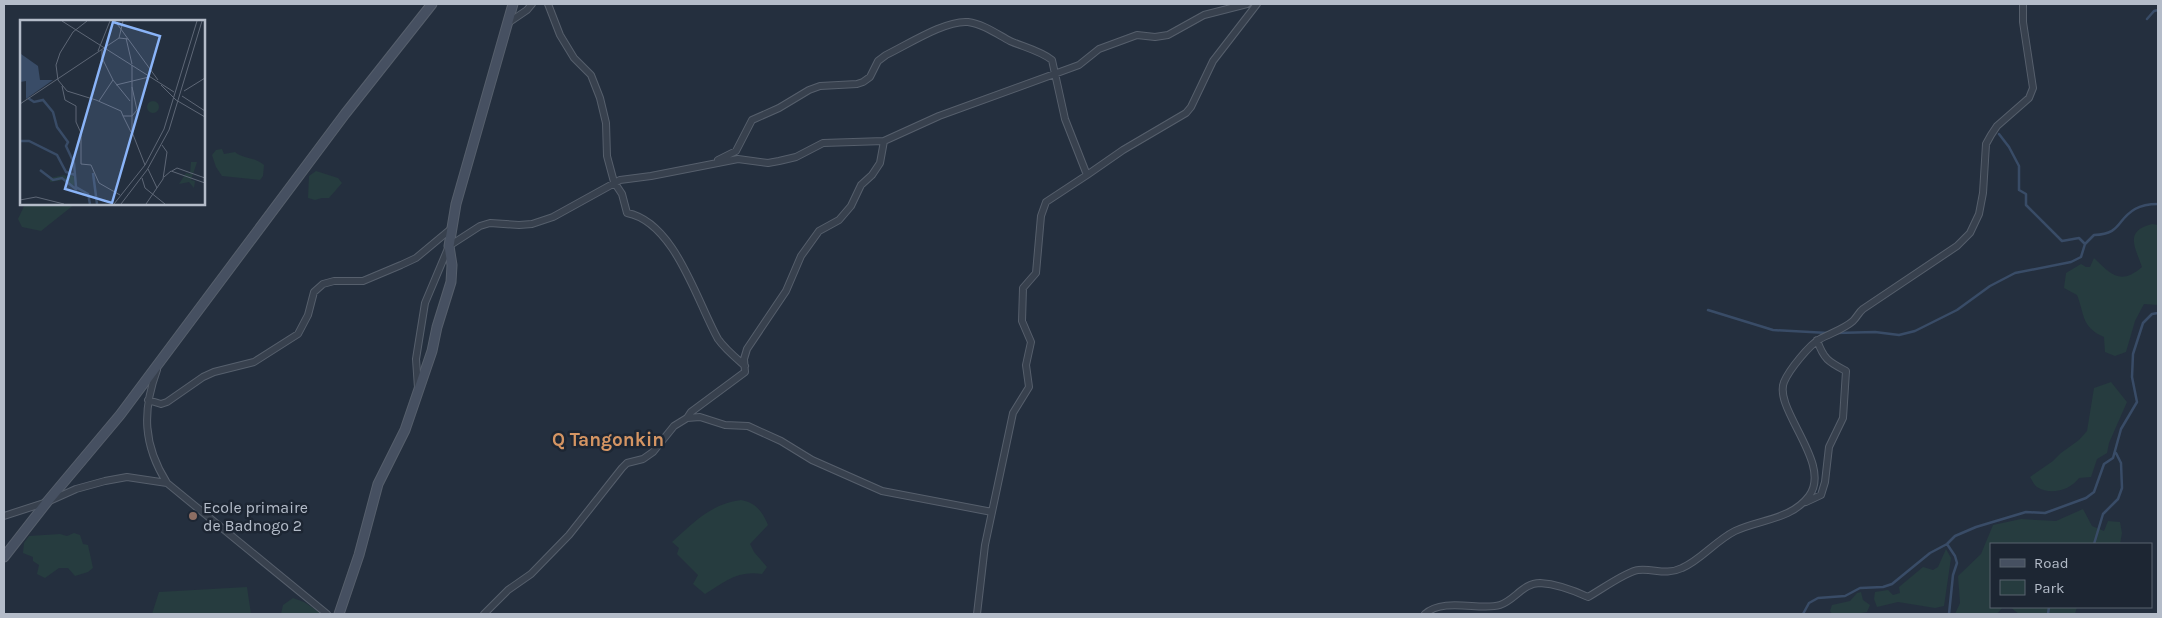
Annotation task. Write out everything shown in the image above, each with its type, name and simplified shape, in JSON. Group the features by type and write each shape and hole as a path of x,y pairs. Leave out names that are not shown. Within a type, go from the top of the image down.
{"street":[{"path":"4,557 120,415 345,114 432,4"},
{"path":"419,394 416,360 425,303 449,246 456,204 513,4"},
{"path":"507,24 527,10 532,4"},
{"path":"548,4 560,35 574,58 591,75 600,98 606,123 607,156 614,182 622,194 627,213 636,215 651,223 676,254 719,340 745,366"},
{"path":"449,246 464,235 490,223 532,224 553,217 614,182 712,162 738,159 768,163 796,157 823,143 884,141 934,118 1055,73 1079,66 1099,49 1137,35 1155,37 1168,35 1204,15 1247,4"},
{"path":"977,614 985,545 1013,413 1029,387 1026,364 1030,342 1022,321 1023,288 1036,273 1041,216 1046,202 1123,150 1186,113 1191,107 1213,61 1257,4"},
{"path":"1425,614 1440,607 1466,604 1499,605 1522,589 1538,583 1571,589 1588,597 1630,572 1638,570 1658,573 1672,572 1684,568 1736,530 1784,515 1810,495 1814,467 1807,447 1784,399 1782,391 1784,383 1793,367 1817,340 1853,321 1863,309 1957,246 1970,233 1979,214 1983,192 1986,144 1997,126 2029,98 2033,88 2023,22 2023,4"},
{"path":"712,162 736,151 752,120 820,86 864,82 870,77 878,61 886,55 950,24 967,22 987,28 1052,60 1065,119 1086,175"},
{"path":"484,614 508,590 531,574 568,535 627,463 643,458 653,452 674,426 746,372 744,359 747,349 786,291 801,256 819,231 839,220 851,206 861,185 872,176 880,163 884,141"},
{"path":"148,400 160,404 167,402 214,372 254,362 298,334 308,315 314,292 323,284 334,281 363,281 401,265 416,258 452,228"},
{"path":"339,614 359,555 378,484 405,430 419,394 451,282 452,265 449,246"},
{"path":"1800,504 1821,495 1826,482 1829,447 1843,418 1846,371 1827,361 1817,340"},
{"path":"159,364 151,384 147,417 150,448 158,469 167,483 327,614"},
{"path":"687,418 700,417 725,425 748,426 781,440 812,460 882,491 992,512"},
{"path":"4,516 47,502 76,489 105,481 127,477 167,483"}],"green space":[{"path":"222,149 224,154 235,152 261,162 264,165 263,176 260,180 222,176 216,167 212,155 216,150"},
{"path":"316,171 338,178 342,183 329,198 315,200 308,198 309,176"},
{"path":"25,205 74,205 41,231 22,227 18,219"},
{"path":"2152,224 2158,225 2158,305 2144,304 2135,321 2126,352 2115,356 2105,352 2104,337 2087,325 2077,295 2064,288 2066,273 2081,264 2090,267 2094,258 2116,276 2128,276 2134,273 2142,267 2135,246 2135,235 2143,227"},
{"path":"2111,382 2127,402 2109,443 2107,453 2097,459 2091,477 2079,478 2071,486 2060,490 2048,491 2037,487 2030,477 2053,461 2087,431 2094,388"},
{"path":"741,500 751,503 758,508 768,525 750,544 754,552 767,567 762,574 738,575 705,594 693,584 698,575 677,554 679,548 672,542 712,510 721,505"},
{"path":"2083,509 2092,526 2104,531 2108,521 2120,522 2122,533 2120,543 1990,543 1990,608 2002,608 1997,614 1955,614 1960,603 1958,576 1981,554 1993,525 2021,519 2056,521"},
{"path":"74,533 80,535 83,544 88,545 93,568 88,572 75,576 68,568 59,568 45,578 37,574 39,565 33,561 33,557 23,553 24,543 29,536 60,534 67,536"},
{"path":"1946,549 1951,558 1944,606 1935,608 1898,602 1877,607 1874,599 1875,592 1888,590 1893,595 1900,593 1899,587 1923,567 1933,570 1938,567"},
{"path":"247,587 251,614 152,614 159,592"},
{"path":"1861,592 1863,600 1870,605 1867,612 1832,614 1830,611 1832,605 1850,601 1857,593"},
{"path":"293,598 304,602 322,614 281,614 283,605"},
{"path":"2011,608 2077,608 2075,614 2019,614"}],"waterway":[{"path":"2147,19 2154,11 2158,10"},
{"path":"1999,134 2009,147 2019,166 2019,190 2026,194 2026,205 2062,241 2079,238 2085,244"},
{"path":"1836,333 1875,332 1899,335 1915,331 1957,310 1990,286 2015,273 2071,262 2081,257 2085,244 2094,235 2110,232 2129,213 2138,208 2158,204"},
{"path":"1708,310 1773,330 1828,333"},
{"path":"1803,614 1809,603 1818,598 1845,596 1860,588 1883,587 1892,584 1930,553 1947,544 1955,536 1976,527 2026,512 2045,513 2086,498 2094,492 2104,464 2113,458 2121,429 2137,402 2132,377 2133,354 2143,323 2152,314 2158,313"},
{"path":"2094,543 2103,514 2118,499 2122,488 2121,463 2116,453"},
{"path":"1947,544 1957,563 1953,575 1949,614"},
{"path":"2048,614 2049,608"}],"place":[{"name":"Ecole primaire de Badnogo 2","path":"193,516"}],"district":[{"name":"Q Tangonkin","path":"608,440"}]}
